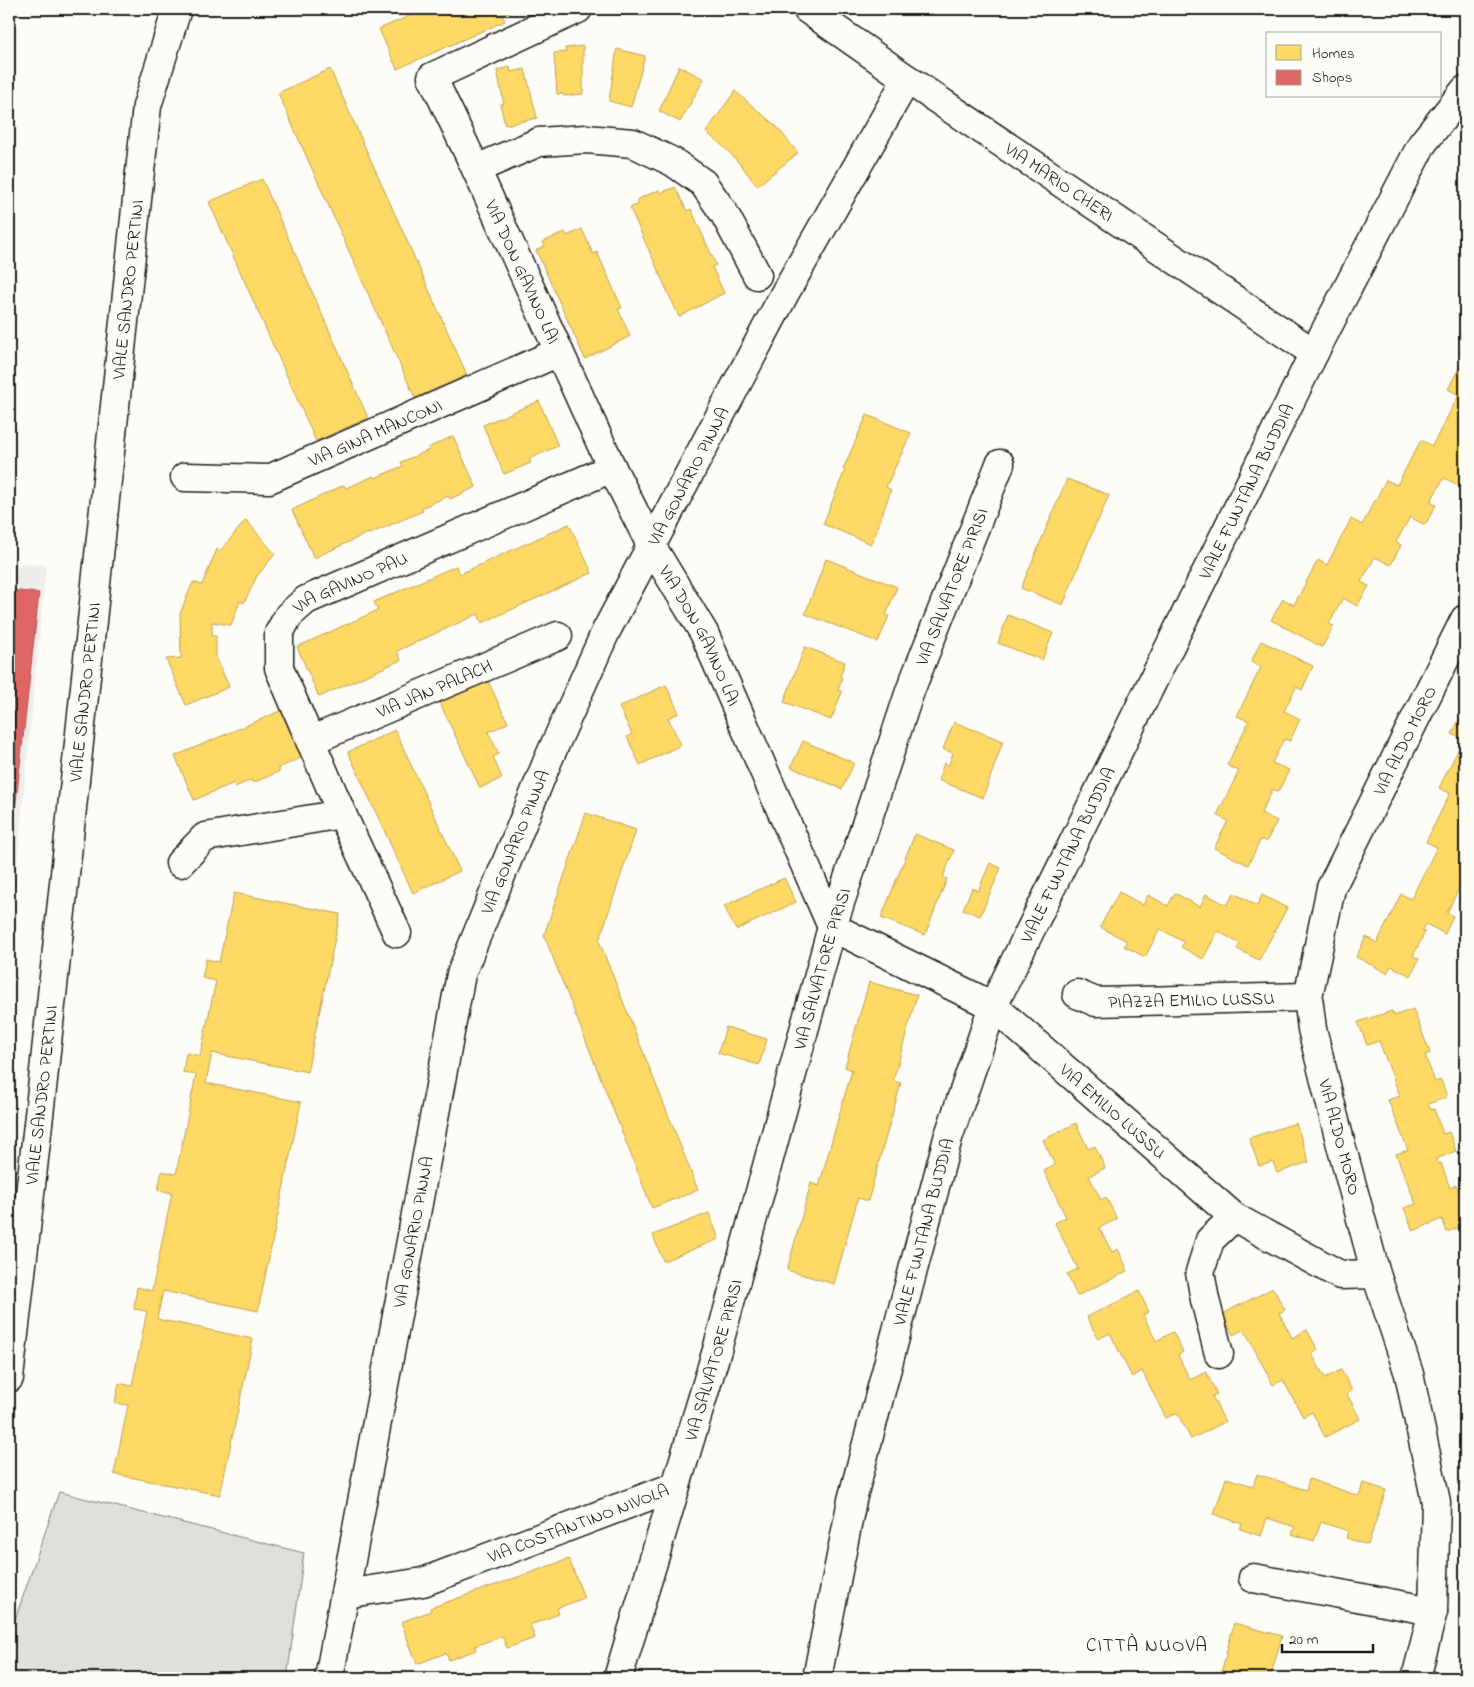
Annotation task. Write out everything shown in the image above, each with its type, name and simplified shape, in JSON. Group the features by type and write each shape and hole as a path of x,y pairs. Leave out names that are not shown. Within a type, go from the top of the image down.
{"street":[{"name":"VIALE SANDRO PERTINI","path":"9,1378 43,1080 147,106 177,9"},
{"name":"VIA DON GAVINO LAI","path":"578,9 432,77 612,468 652,547 704,633 832,927"},
{"name":"VIA MARIO CHERI","path":"807,9 907,79 1314,354"},
{"name":"VIA GONARIO PINNA","path":"329,1678 461,974 548,760 598,648 786,291 907,79"},
{"name":"VIALE FUNTANA BUDDIA","path":"818,1678 852,1500 948,1138 992,1006 1314,354 1422,144 1465,90"},
{"path":"476,169 539,142 586,139 633,143 674,162 703,183 724,213 757,275"},
{"name":"VIA GINA MANCONI","path":"185,477 270,479 559,352"},
{"name":"VIA SALVATORE PIRISI","path":"676,1486 717,1350 832,927 910,691 1000,464"},
{"name":"VIA GAVINO PAU","path":"397,934 342,814 279,668 279,633 288,615 306,600 612,468"},
{"name":"VIA ALDO MORO","path":"1416,1678 1433,1611 1436,1502 1409,1374 1376,1274 1312,1029 1308,997 1331,888 1465,619"},
{"name":"VIA JAN PALACH","path":"310,741 558,636"},
{"path":"180,863 206,837 342,814"},
{"path":"832,927 992,1006"},
{"name":"PIAZZA EMILIO LUSSU","path":"1076,994 1096,1002 1308,997"},
{"name":"VIA EMILIO LUSSU","path":"992,1006 1234,1217"},
{"path":"1219,1354 1200,1272 1210,1240 1234,1217 1340,1275 1376,1274"},
{"name":"VIA COSTANTINO NIVOLA","path":"345,1594 423,1582 676,1486"},
{"name":"VIA COSTANTINO NIVOLA","path":"618,1678 676,1486"},
{"path":"1253,1578 1433,1611"}],"shaded area":[{"path":"9,564 46,565 9,947"},
{"path":"59,1492 304,1553 287,1678 9,1678 9,1637"}],"building: Homes":[{"path":"426,9 518,9 502,15 505,21 397,69 379,29"},
{"path":"583,46 583,94 564,96 563,94 557,94 554,53 566,52 565,48"},
{"path":"617,49 645,56 631,107 609,101"},
{"path":"679,66 704,79 680,122 659,111"},
{"path":"510,67 511,72 525,69 537,118 505,125 500,104 504,104 497,70"},
{"path":"330,69 467,375 415,398 278,93"},
{"path":"735,91 777,127 798,153 757,186 725,148 706,132"},
{"path":"262,179 368,418 316,441 209,202"},
{"path":"675,187 687,211 691,209 716,265 712,267 724,293 679,317 630,208 639,204 636,200 659,190 661,193"},
{"path":"582,229 593,254 597,252 622,308 618,309 630,336 585,359 536,250 545,246 543,242 565,232 567,236"},
{"path":"1465,327 1465,341 1459,338"},
{"path":"1465,357 1465,476 1460,486 1444,478 1430,502 1436,505 1425,525 1410,517 1396,542 1401,545 1391,565 1375,557 1361,582 1369,586 1357,606 1343,598 1329,624 1334,626 1322,647 1271,620 1283,599 1294,605 1318,560 1327,565 1351,519 1362,525 1386,480 1397,485 1421,440 1432,446 1459,395 1448,389"},
{"path":"539,401 558,446 529,459 531,463 504,474 483,425"},
{"path":"867,415 911,433 886,487 891,490 871,544 823,524 845,470 843,469"},
{"path":"453,436 476,487 450,499 448,496 421,508 423,511 368,533 314,558 292,510 344,485 346,488 403,466 401,462 429,450 428,448"},
{"path":"1067,479 1109,495 1063,605 1021,588"},
{"path":"246,520 275,554 257,576 244,603 240,601 231,625 212,622 212,636 216,636 216,657 229,687 186,705 166,659 181,658 180,614 193,582 202,585 217,549 220,551"},
{"path":"569,524 592,573 482,623 478,614 397,651 401,660 319,697 297,647 378,610 374,602 456,566 460,574"},
{"path":"826,559 897,587 886,615 889,616 878,642 805,614"},
{"path":"1008,615 1053,633 1042,660 998,643"},
{"path":"1261,641 1313,666 1302,690 1296,687 1284,711 1300,719 1290,741 1284,739 1272,763 1289,770 1278,792 1273,789 1261,813 1277,821 1266,842 1261,839 1248,865 1214,848 1228,821 1217,815 1239,771 1227,765 1249,721 1237,716 1261,667 1251,662"},
{"path":"805,647 845,662 838,690 842,692 831,720 784,702"},
{"path":"485,675 508,723 488,732 499,754 493,757 502,778 480,788 437,697"},
{"path":"666,685 679,713 668,718 681,745 640,765 627,737 632,734 619,707"},
{"path":"285,709 306,756 278,768 280,771 253,783 251,780 235,787 234,783 194,800 175,756"},
{"path":"1462,714 1465,716 1465,876 1447,913 1453,916 1445,934 1426,924 1422,931 1425,932 1413,956 1419,959 1411,976 1391,966 1387,973 1356,957 1366,937 1377,943 1401,894 1411,899 1437,847 1426,842 1450,793 1439,788 1463,740 1452,734"},
{"path":"954,722 1003,741 983,798 938,780 944,763 949,765 953,753 943,749"},
{"path":"395,730 460,871 413,893 348,752"},
{"path":"803,741 854,763 842,789 791,767"},
{"path":"586,813 636,830 599,941 698,1190 652,1208 544,935"},
{"path":"915,834 954,850 943,877 947,879 925,935 881,918"},
{"path":"990,863 1001,868 980,916 963,909 972,888 978,891"},
{"path":"784,878 796,902 736,930 724,906"},
{"path":"1119,892 1143,905 1148,895 1168,906 1175,893 1200,907 1206,894 1227,905 1234,893 1257,906 1262,895 1287,908 1259,960 1237,949 1240,944 1218,931 1203,959 1181,947 1184,942 1160,929 1145,957 1124,946 1127,941 1100,927"},
{"path":"234,893 340,914 307,1072 212,1053 206,1083 301,1102 258,1311 163,1291 157,1319 253,1339 220,1495 114,1474 128,1405 115,1403 119,1383 132,1386 147,1311 134,1309 137,1287 152,1291 172,1193 158,1190 162,1171 176,1174 196,1075 183,1072 186,1053 200,1056 216,981 202,978 206,959 219,962"},
{"path":"869,982 917,995 893,1081 901,1083 868,1201 858,1198 834,1284 787,1270 811,1183 819,1186 852,1070 845,1067"},
{"path":"1413,1009 1430,1053 1425,1055 1435,1082 1441,1080 1447,1097 1428,1104 1431,1110 1434,1109 1443,1134 1449,1132 1456,1151 1436,1159 1438,1164 1441,1163 1450,1188 1456,1185 1465,1209 1465,1225 1447,1232 1442,1219 1413,1231 1404,1208 1416,1204 1396,1154 1408,1150 1388,1100 1400,1096 1379,1041 1367,1045 1358,1022 1392,1011 1394,1016"},
{"path":"726,1027 767,1039 759,1065 718,1053"},
{"path":"1076,1123 1088,1149 1095,1146 1105,1168 1089,1176 1101,1200 1106,1197 1117,1219 1099,1228 1112,1252 1118,1249 1128,1271 1077,1296 1067,1274 1078,1269 1055,1223 1066,1217 1044,1171 1055,1165 1043,1140"},
{"path":"1296,1123 1309,1162 1277,1173 1273,1162 1259,1166 1249,1138"},
{"path":"709,1213 719,1239 663,1261 653,1235"},
{"path":"1273,1288 1285,1310 1279,1313 1292,1338 1307,1330 1318,1350 1312,1354 1325,1378 1341,1370 1352,1391 1347,1394 1360,1419 1325,1437 1312,1412 1303,1417 1283,1380 1273,1385 1244,1329 1233,1335 1222,1314"},
{"path":"1139,1291 1149,1312 1143,1315 1156,1341 1173,1332 1183,1352 1178,1355 1190,1380 1206,1372 1217,1394 1212,1396 1225,1422 1191,1439 1177,1413 1166,1418 1142,1371 1132,1377 1110,1333 1098,1339 1087,1317"},
{"path":"1257,1474 1306,1490 1309,1479 1359,1496 1363,1483 1386,1490 1368,1545 1346,1538 1348,1531 1321,1522 1314,1541 1292,1534 1295,1527 1267,1518 1261,1536 1240,1529 1242,1524 1214,1514 1226,1478 1253,1486"},
{"path":"569,1559 584,1598 557,1608 559,1614 530,1625 535,1638 507,1648 502,1636 475,1646 476,1650 449,1660 446,1653 417,1664 401,1622 431,1611 430,1608"},
{"path":"1234,1623 1282,1636 1270,1678 1237,1678 1221,1674"},
{"path":"377,1671 399,1678 375,1678"}],"building: Shops":[{"path":"9,590 39,593 11,847 9,846"}],"district":[{"name":"CITTÀ NUOVA","path":"1147,1644"}]}
